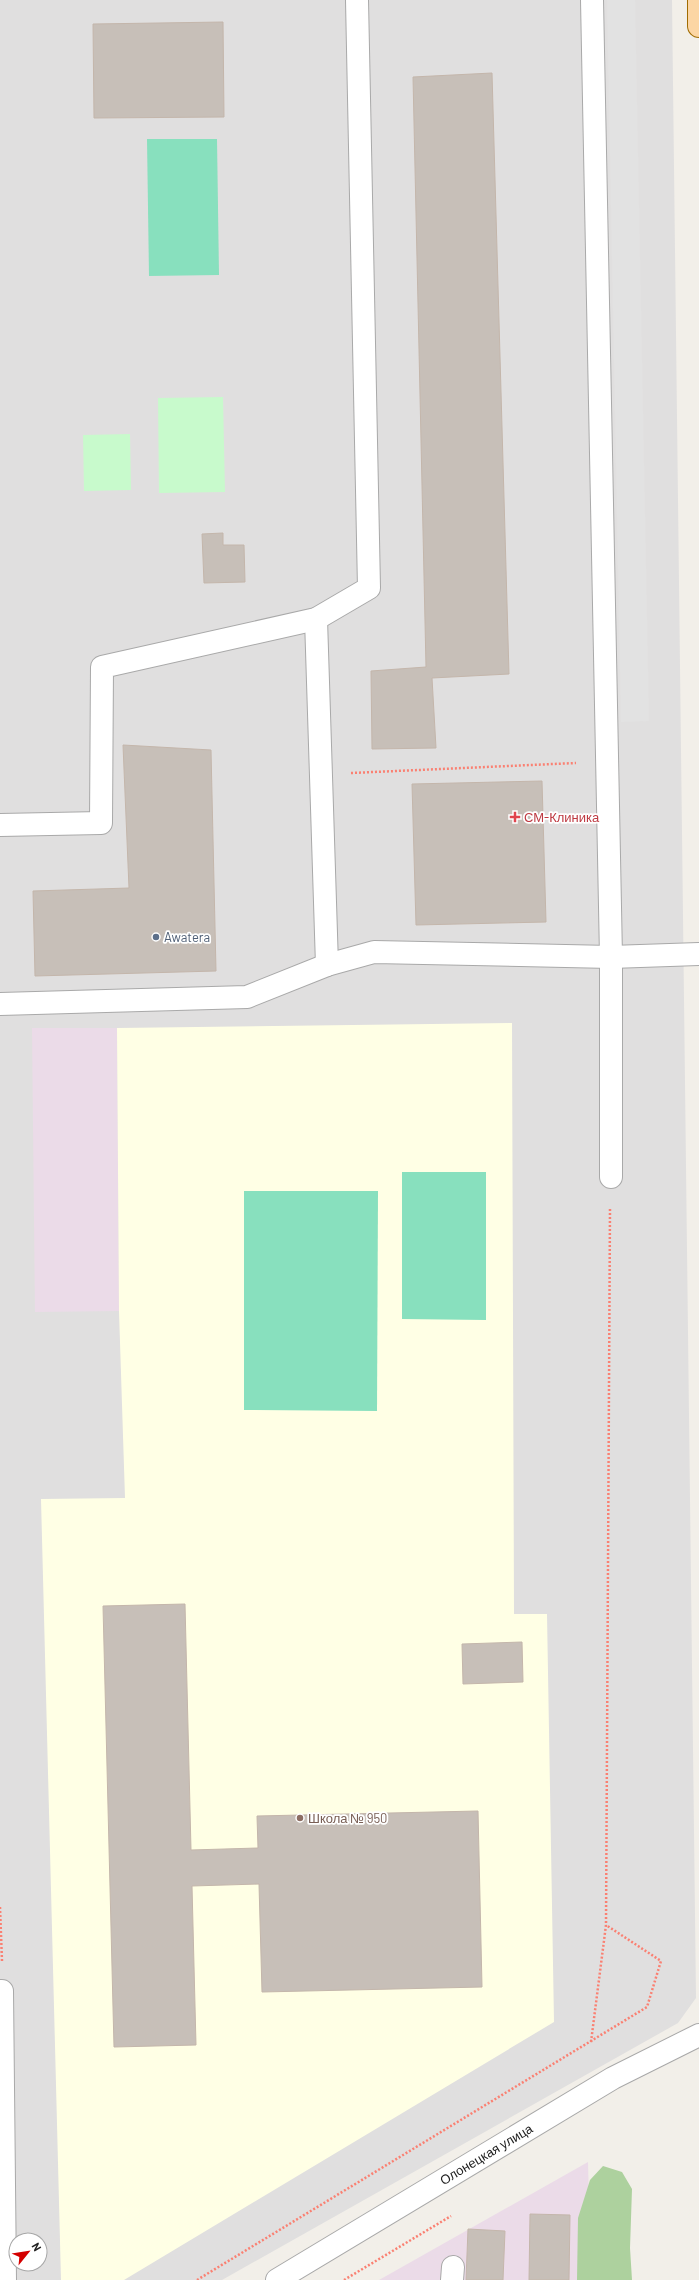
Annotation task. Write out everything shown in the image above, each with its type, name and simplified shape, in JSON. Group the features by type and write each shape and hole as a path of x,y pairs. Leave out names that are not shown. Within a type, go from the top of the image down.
{"main road":[{"path":"699,0 699,26"}],"street":[{"path":"0,825 101,823 102,667 316,619 369,588 357,0"},
{"path":"592,0 611,956 611,1177"},
{"path":"316,619 327,965"},
{"path":"0,1004 247,997 327,965 374,952 611,956 699,954"},
{"path":"1,1991 5,2280"},
{"name":"Олонецкая улица","path":"277,2280 613,2078 699,2035"}],"path":[{"path":"321,774 607,761"},
{"path":"591,2042 606,1925 611,1177"},
{"path":"0,1907 1,1991"},
{"path":"197,2280 647,2007 661,1961 606,1925"},
{"path":"344,2280 451,2216"}],"shaded area":[{"path":"0,0 672,0 696,1998 678,2023 222,2280 0,2280"},
{"path":"607,0 635,0 649,721 621,722"},
{"name":"Школа № 950","path":"512,1023 514,1614 547,1614 554,2022 124,2280 61,2280 41,1499 125,1498 119,1311 117,1028"},
{"path":"32,1028 117,1028 119,1311 35,1312"},
{"path":"588,2162 591,2280 379,2280"}],"green space":[{"path":"147,139 217,139 219,275 149,276"},
{"path":"223,397 225,492 159,493 158,398"},
{"path":"130,434 131,490 84,491 83,435"},
{"path":"402,1172 486,1172 486,1320 402,1319"},
{"path":"244,1191 378,1191 377,1411 244,1410"},
{"path":"603,2166 622,2172 632,2189 630,2248 632,2280 577,2280 578,2218 590,2180"}],"building":[{"path":"223,22 224,117 94,118 93,24"},
{"path":"492,73 509,674 432,678 436,748 372,749 371,671 426,667 413,77"},
{"path":"223,533 223,545 244,545 245,582 204,583 202,534"},
{"path":"123,745 211,750 216,971 35,976 33,891 129,888"},
{"path":"542,781 546,922 416,925 412,784"},
{"path":"185,1604 191,1850 258,1848 257,1816 478,1811 482,1987 262,1992 259,1884 192,1886 196,2045 114,2047 103,1606"},
{"path":"522,1642 523,1682 463,1684 462,1644"},
{"path":"530,2214 570,2215 569,2280 529,2280"},
{"path":"468,2229 505,2231 503,2280 466,2280"}],"place":[{"name":"СМ-Клиника","path":"515,817"},
{"name":"Awatera","path":"156,937"},
{"name":"Школа № 950","path":"300,1818"}]}
